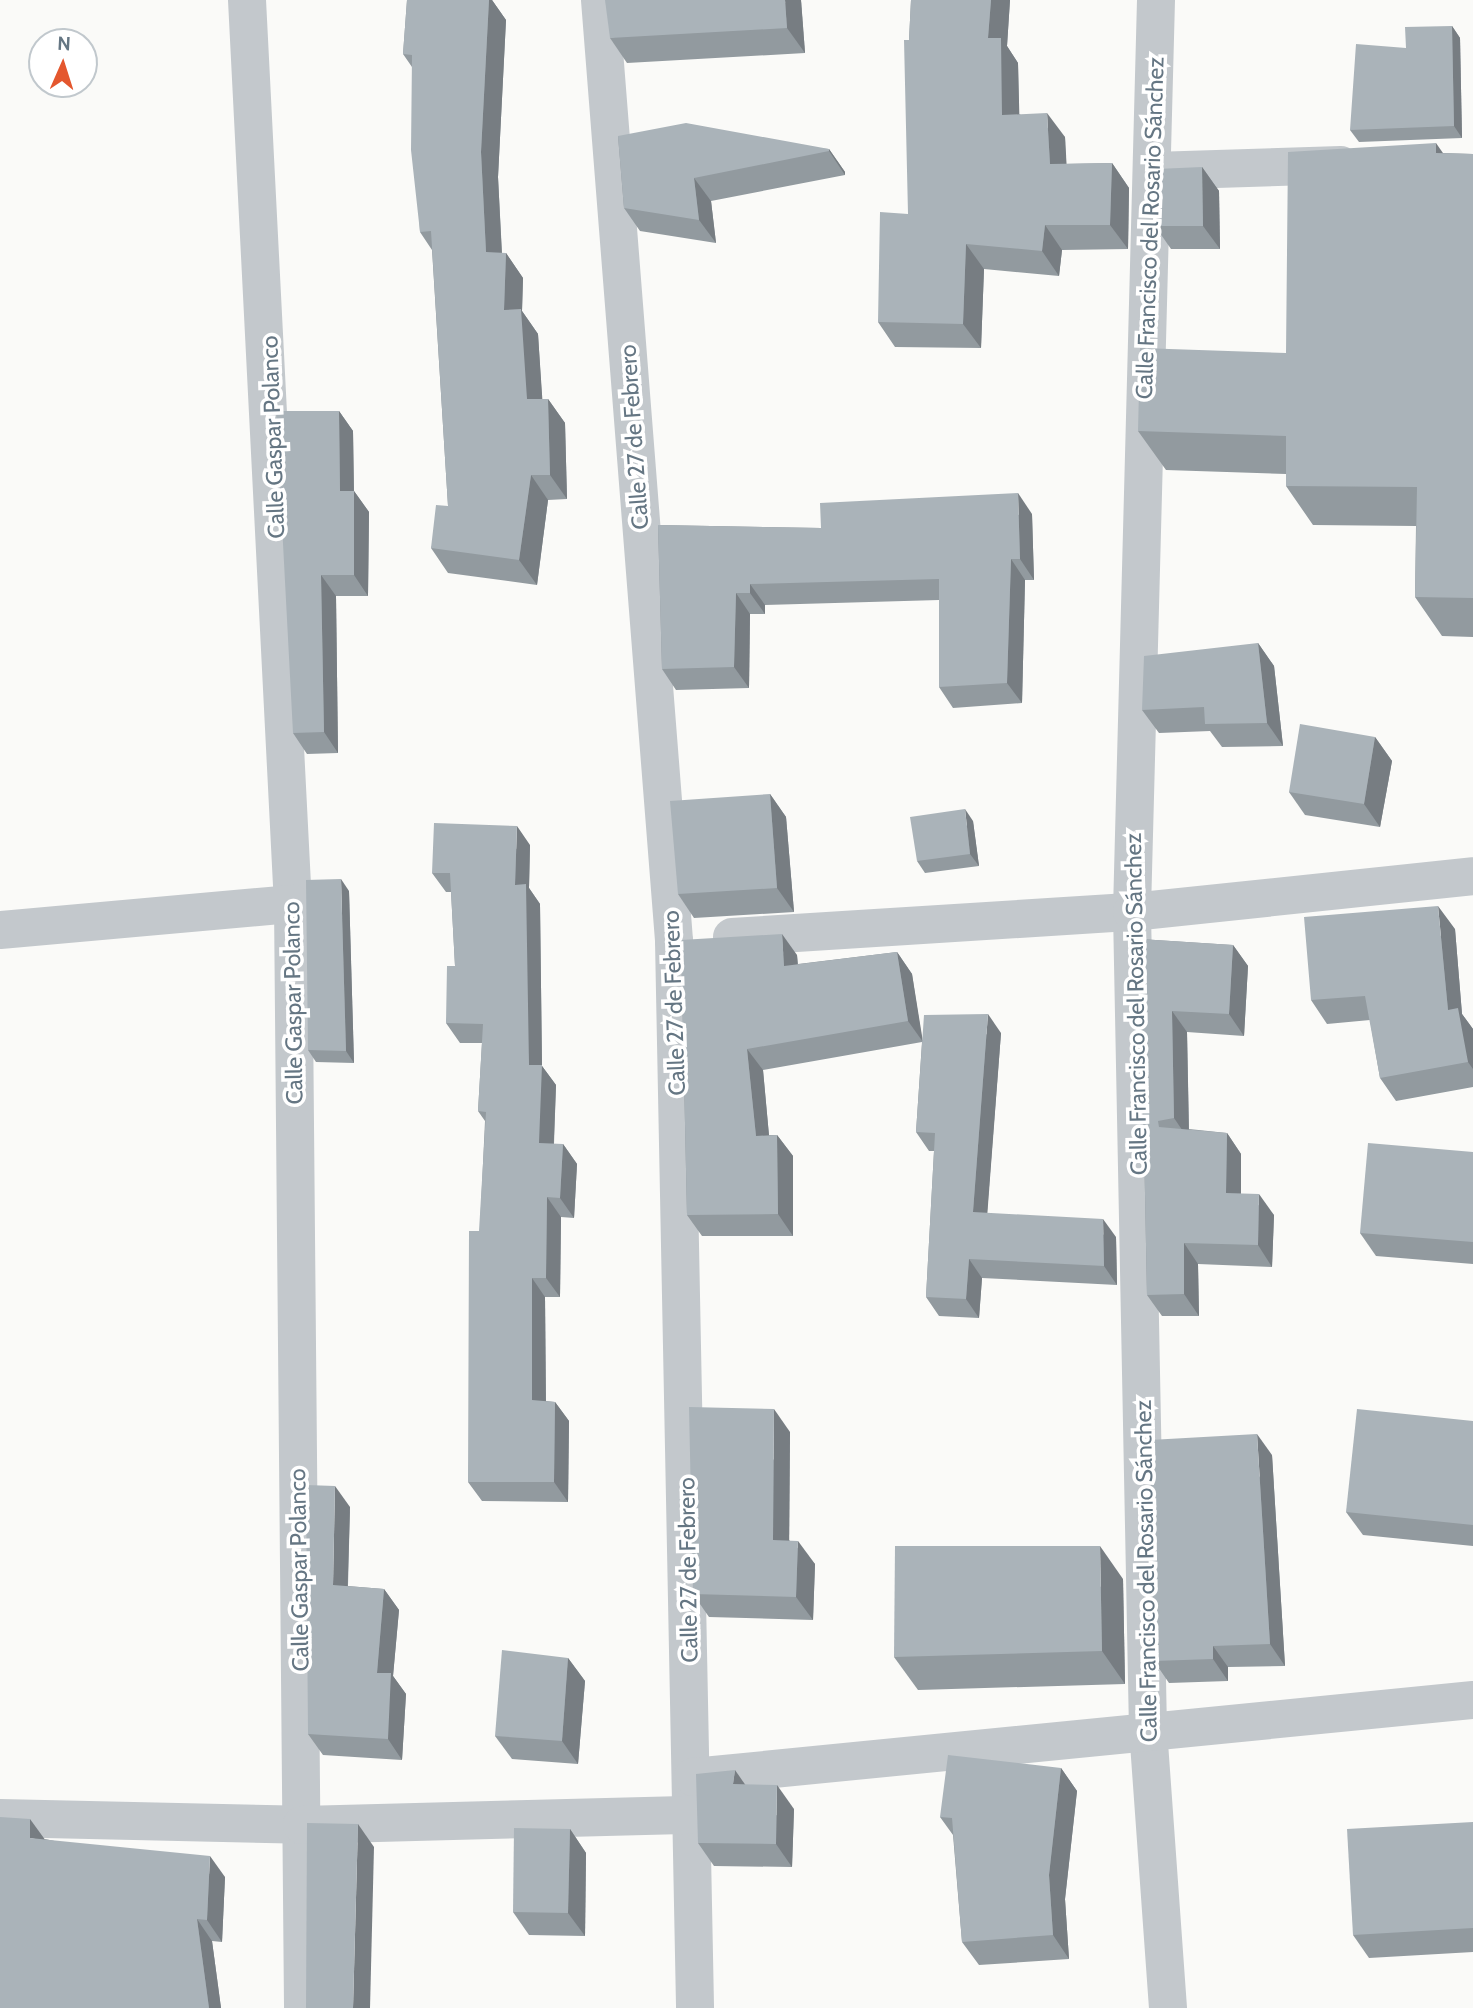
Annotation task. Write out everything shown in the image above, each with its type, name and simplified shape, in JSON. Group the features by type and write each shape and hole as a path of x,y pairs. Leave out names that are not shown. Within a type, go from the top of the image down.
{"street":[{"name":"Calle Gaspar Polanco","path":"247,0 293,904 303,2008"},
{"name":"Calle 27 de Febrero","path":"600,0 674,941 694,1815 695,2008"},
{"name":"Calle Francisco del Rosario Sánchez","path":"1156,0 1132,912 1149,1728 1168,2008"},
{"path":"1151,171 1379,163"},
{"path":"674,941 1132,912 1473,876"},
{"path":"0,930 293,904"},
{"path":"693,1777 1149,1728 1473,1700"},
{"path":"0,1818 302,1825 694,1815"}],"building":[{"path":"407,0 489,0 481,152 486,252 506,253 504,310 521,309 527,399 548,399 550,475 531,475 519,560 431,548 436,505 448,506 431,231 420,232 411,150 412,55 403,54"},
{"path":"605,0 785,0 787,28 610,38"},
{"path":"911,0 991,0 988,38 1001,38 1002,115 1047,113 1050,164 1112,163 1110,225 1045,225 1042,251 966,244 963,324 878,322 880,212 908,214 904,40 909,40"},
{"path":"1452,26 1454,126 1350,130 1356,44 1406,48 1405,27"},
{"path":"686,123 829,151 694,178 699,220 624,208 618,136"},
{"path":"1436,143 1436,153 1473,154 1473,598 1415,597 1417,487 1286,486 1286,436 1138,431 1140,348 1286,353 1288,152"},
{"path":"1202,167 1203,226 1155,226 1157,169"},
{"path":"276,411 339,411 340,491 354,491 354,575 321,575 324,732 293,733"},
{"path":"1018,493 1020,559 1011,559 1007,683 939,687 939,579 750,584 750,593 736,593 734,667 662,669 658,525 821,528 820,503"},
{"path":"1258,643 1267,723 1205,724 1204,707 1142,710 1144,656"},
{"path":"1300,724 1375,737 1364,804 1289,792"},
{"path":"770,794 777,888 678,894 670,801"},
{"path":"965,809 970,854 917,861 910,817"},
{"path":"434,823 517,826 515,885 526,884 529,1065 542,1065 539,1143 563,1144 560,1198 547,1197 546,1278 532,1278 532,1400 555,1402 554,1482 468,1482 469,1231 479,1231 486,1112 478,1111 483,1024 446,1023 447,966 455,966 450,873 432,873"},
{"path":"341,879 346,1051 308,1050 306,880"},
{"path":"1438,906 1448,1010 1458,1008 1468,1062 1380,1078 1365,996 1311,1000 1304,917"},
{"path":"782,934 784,966 897,952 908,1021 747,1049 756,1136 777,1135 778,1214 687,1215 681,940"},
{"path":"1140,939 1233,945 1229,1014 1172,1011 1174,1118 1158,1121 1159,1127 1227,1133 1226,1193 1259,1194 1258,1245 1184,1243 1184,1294 1147,1295"},
{"path":"988,1014 973,1212 1103,1219 1104,1266 969,1259 966,1299 926,1297 935,1133 916,1132 924,1015"},
{"path":"1368,1143 1473,1152 1473,1242 1360,1233"},
{"path":"689,1407 774,1409 773,1540 798,1541 796,1597 693,1594"},
{"path":"1357,1409 1473,1421 1473,1525 1346,1512"},
{"path":"1257,1434 1270,1644 1213,1646 1213,1659 1154,1661 1150,1440"},
{"path":"306,1485 335,1486 333,1585 384,1589 377,1673 391,1673 388,1739 308,1734"},
{"path":"895,1546 1100,1546 1102,1651 894,1657"},
{"path":"502,1650 568,1658 562,1741 495,1736"},
{"path":"948,1755 1061,1768 1049,1875 1053,1935 962,1942 952,1818 940,1817"},
{"path":"735,1770 733,1784 777,1785 776,1844 698,1843 696,1774"},
{"path":"0,1817 30,1819 30,1838 210,1856 207,1920 197,1919 209,2008 0,2008"},
{"path":"1473,1822 1473,1928 1353,1935 1347,1829"},
{"path":"307,1823 358,1824 353,2008 306,2008"},
{"path":"514,1828 570,1829 568,1913 513,1912"}]}
